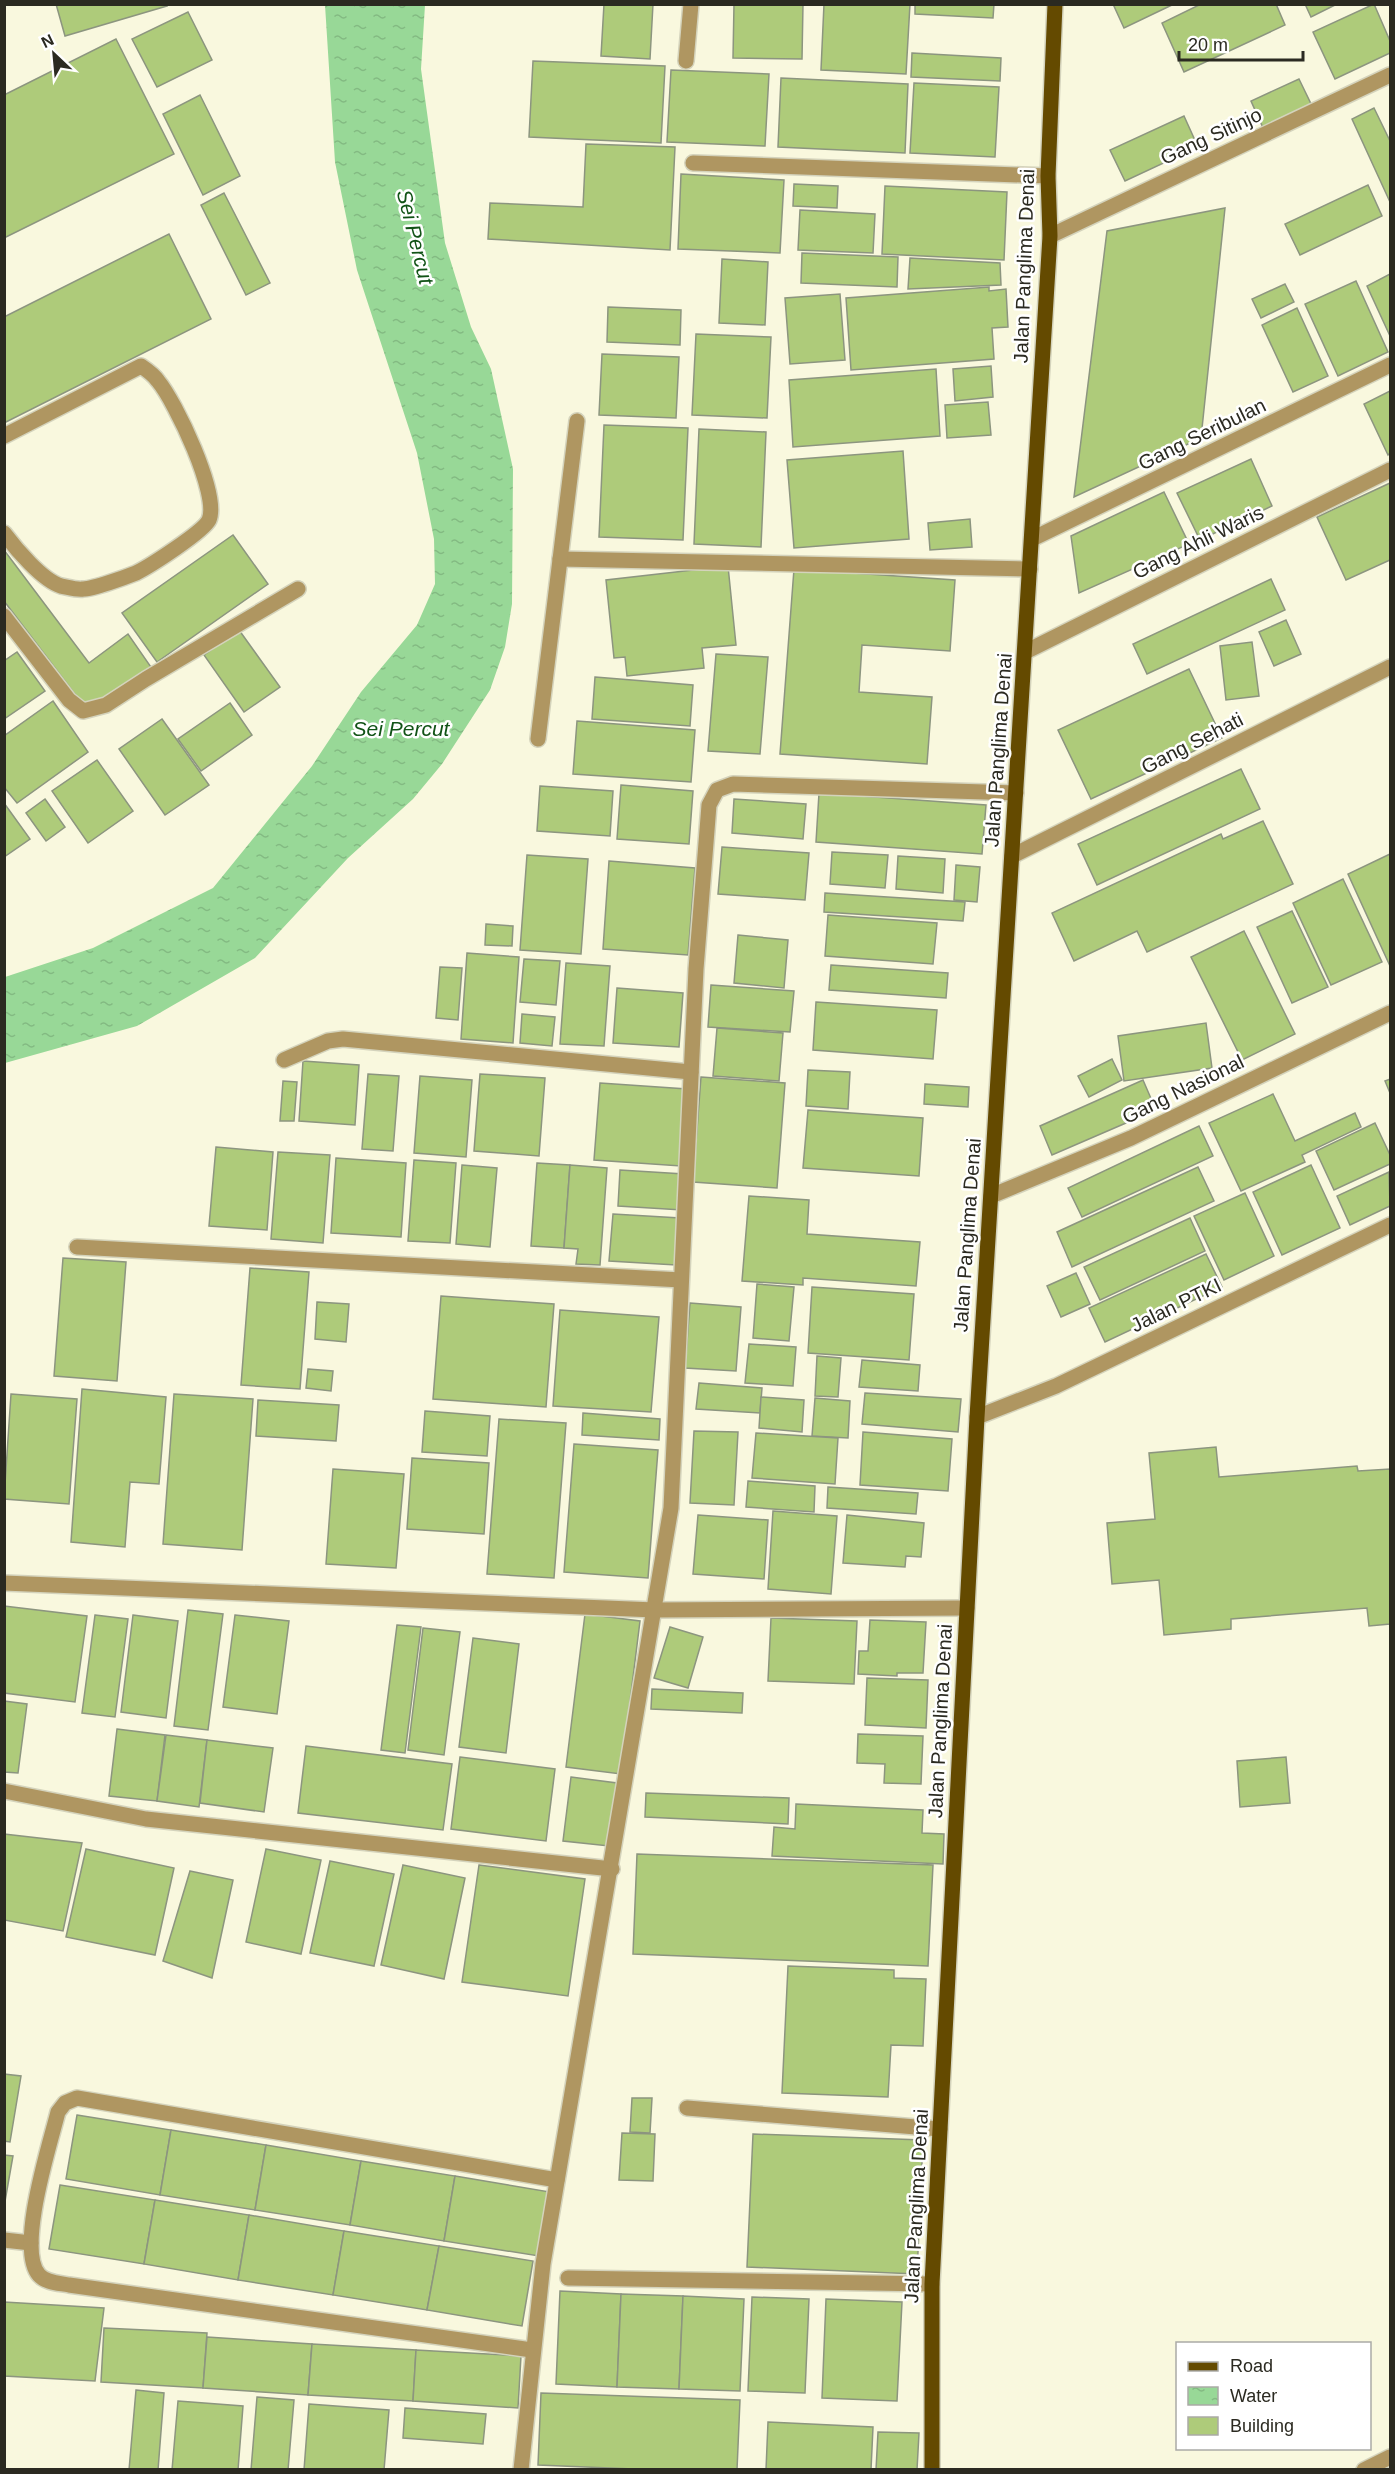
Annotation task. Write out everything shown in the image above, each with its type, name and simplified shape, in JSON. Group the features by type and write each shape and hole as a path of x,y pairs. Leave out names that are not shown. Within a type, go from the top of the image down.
{"main road":[{"name":"Jalan Panglima Denai","path":"932,2469 932,2284 976,1417 1050,236 1048,176 1055,4"}],"street":[{"path":"686,61 691,4"},
{"name":"Gang Sitinjo","path":"1050,236 1390,75"},
{"path":"693,163 1048,176"},
{"name":"Gang Seribulan","path":"1032,540 1390,365"},
{"path":"4,436 141,366 159,382 186,430 201,464 211,502 210,518 203,528 180,545 135,573 83,590 59,585 45,576 4,533"},
{"path":"538,740 577,421"},
{"name":"Gang Ahli Waris","path":"1025,652 1390,470"},
{"path":"560,559 1030,569"},
{"path":"4,616 69,700 83,711 106,705 298,589"},
{"name":"Gang Sehati","path":"1012,856 1390,667"},
{"path":"521,2469 532,2350 557,2180 612,1869 671,1508 696,969 709,805 717,790 733,784 1016,793"},
{"name":"Gang Nasional","path":"991,1196 1131,1138 1390,1013"},
{"path":"284,1060 328,1041 343,1039 691,1072"},
{"name":"Jalan PTKI","path":"976,1417 1056,1386 1390,1225"},
{"path":"77,1247 681,1280"},
{"path":"4,1583 654,1610 968,1608"},
{"path":"4,1791 146,1819 612,1869"},
{"path":"532,2350 46,2280 39,2275 33,2265 31,2243 35,2200 58,2112 65,2103 77,2098 557,2180"},
{"path":"687,2108 940,2129"},
{"path":"4,2240 31,2243"},
{"path":"568,2278 932,2284"},
{"path":"1364,2469 1390,2457"}],"water":[{"name":"Sei Percut","path":"325,5 425,5 421,69 445,243 471,327 491,369 513,469 512,604 505,647 490,690 442,764 413,799 348,858 255,958 137,1026 5,1063 5,977 93,948 213,888 312,766 361,692 417,625 435,584 434,539 417,453 357,270 335,162"}],"building":[{"path":"56,4 166,4 167,6 65,36"},
{"path":"604,4 653,4 650,59 601,56"},
{"path":"734,4 803,4 802,59 733,58"},
{"path":"824,4 910,4 906,74 821,70"},
{"path":"915,4 994,4 993,18 915,14"},
{"path":"1113,4 1174,4 1124,28"},
{"path":"1201,4 1276,4 1285,25 1184,72 1162,23"},
{"path":"1305,4 1337,4 1311,17"},
{"path":"1374,4 1390,41 1390,53 1335,79 1313,32"},
{"path":"188,12 212,60 157,87 132,39"},
{"path":"116,39 174,154 4,238 4,95"},
{"path":"912,53 1001,58 1000,81 911,77"},
{"path":"533,61 665,66 661,143 529,137"},
{"path":"671,70 769,74 765,146 667,142"},
{"path":"781,78 908,84 905,153 778,147"},
{"path":"1299,79 1313,108 1264,130 1251,101"},
{"path":"914,83 999,87 995,157 910,153"},
{"path":"200,95 240,176 203,195 163,114"},
{"path":"1374,108 1390,141 1390,202 1352,119"},
{"path":"1184,116 1198,147 1125,181 1110,150"},
{"path":"586,144 675,147 670,250 488,239 490,203 583,207"},
{"path":"681,174 784,180 780,253 678,249"},
{"path":"794,184 838,186 837,208 793,206"},
{"path":"1368,185 1382,216 1300,255 1285,224"},
{"path":"885,186 1007,192 1004,260 882,254"},
{"path":"224,193 270,283 246,295 201,205"},
{"path":"1225,208 1201,438 1074,497 1107,231"},
{"path":"800,210 875,214 873,253 798,250"},
{"path":"169,234 211,319 4,423 4,317"},
{"path":"802,253 898,257 897,287 801,283"},
{"path":"910,258 1000,263 1001,285 908,289"},
{"path":"722,259 768,262 765,325 719,323"},
{"path":"1390,274 1390,336 1367,286"},
{"path":"1356,281 1388,352 1338,376 1305,304"},
{"path":"1285,284 1294,302 1261,318 1252,299"},
{"path":"989,287 989,291 1006,289 1008,327 992,328 994,359 851,370 846,298"},
{"path":"840,294 845,360 790,364 785,298"},
{"path":"608,307 681,310 680,345 607,342"},
{"path":"1297,308 1328,376 1293,392 1262,325"},
{"path":"696,334 771,337 767,418 692,415"},
{"path":"602,354 679,357 676,418 599,415"},
{"path":"991,366 993,397 955,401 953,369"},
{"path":"936,369 940,436 793,447 789,380"},
{"path":"1390,391 1390,453 1388,455 1364,404"},
{"path":"988,402 991,435 947,438 945,405"},
{"path":"604,425 688,428 683,540 599,537"},
{"path":"699,429 766,432 761,547 694,544"},
{"path":"903,451 909,539 794,548 787,460"},
{"path":"1251,459 1272,506 1200,540 1177,493"},
{"path":"1390,483 1390,560 1346,580 1317,517"},
{"path":"1164,492 1189,544 1079,593 1071,536"},
{"path":"970,519 972,547 930,550 928,523"},
{"path":"233,535 268,584 157,662 122,613"},
{"path":"4,550 89,663 128,634 153,670 98,709 80,701 4,601"},
{"path":"728,566 736,645 702,648 704,668 627,676 625,657 614,658 606,580"},
{"path":"794,569 955,580 950,651 862,645 859,692 932,697 927,764 780,754"},
{"path":"1271,579 1285,610 1147,674 1133,644"},
{"path":"1286,620 1301,654 1274,666 1259,632"},
{"path":"239,630 280,687 244,712 204,655"},
{"path":"1252,642 1259,696 1226,700 1220,646"},
{"path":"17,652 45,691 4,719 4,661"},
{"path":"716,654 768,657 760,754 708,751"},
{"path":"1189,669 1222,738 1091,799 1058,730"},
{"path":"595,677 693,685 690,726 592,719"},
{"path":"53,701 88,752 17,803 4,787 4,736"},
{"path":"230,703 252,735 201,771 178,739"},
{"path":"162,719 209,785 165,815 119,749"},
{"path":"577,721 695,730 691,782 573,774"},
{"path":"97,760 133,811 88,843 52,791"},
{"path":"1241,769 1260,809 1097,885 1078,844"},
{"path":"621,785 693,791 689,844 617,839"},
{"path":"540,786 613,791 610,836 537,831"},
{"path":"819,793 986,805 982,854 816,842"},
{"path":"45,799 65,827 46,841 26,813"},
{"path":"734,799 806,804 803,839 732,833"},
{"path":"4,803 30,839 4,857"},
{"path":"1263,821 1293,884 1147,952 1137,931 1074,961 1052,913 1221,834 1223,839"},
{"path":"722,847 809,853 805,900 718,894"},
{"path":"832,852 888,855 885,888 830,884"},
{"path":"1390,854 1390,966 1348,874"},
{"path":"527,855 588,859 581,954 520,950"},
{"path":"898,856 945,859 943,893 896,889"},
{"path":"609,861 695,868 688,955 603,949"},
{"path":"956,865 980,867 977,902 954,900"},
{"path":"1343,879 1382,962 1331,985 1293,903"},
{"path":"825,893 965,902 963,921 824,912"},
{"path":"1292,911 1328,987 1292,1003 1257,927"},
{"path":"828,915 937,923 933,964 825,956"},
{"path":"486,924 513,926 512,946 485,945"},
{"path":"1244,931 1295,1034 1242,1060 1191,957"},
{"path":"738,935 788,940 784,988 734,983"},
{"path":"467,953 519,957 513,1043 461,1039"},
{"path":"524,959 560,961 556,1005 520,1002"},
{"path":"566,963 610,966 604,1046 560,1044"},
{"path":"831,965 948,973 946,998 829,990"},
{"path":"440,967 462,968 458,1020 436,1018"},
{"path":"711,985 794,991 790,1032 708,1027"},
{"path":"617,988 683,993 679,1047 613,1043"},
{"path":"816,1002 937,1010 933,1059 813,1050"},
{"path":"522,1014 555,1017 552,1046 520,1043"},
{"path":"1206,1023 1212,1068 1124,1081 1118,1036"},
{"path":"717,1028 783,1033 779,1081 713,1076"},
{"path":"1112,1059 1122,1080 1089,1097 1078,1076"},
{"path":"303,1061 359,1065 355,1125 299,1121"},
{"path":"808,1070 850,1072 848,1109 806,1106"},
{"path":"368,1074 399,1076 393,1151 362,1149"},
{"path":"480,1074 545,1078 539,1156 474,1151"},
{"path":"420,1076 472,1080 466,1157 414,1153"},
{"path":"701,1077 785,1083 777,1188 693,1182"},
{"path":"1390,1079 1390,1093 1385,1081"},
{"path":"1143,1080 1156,1110 1052,1155 1040,1126"},
{"path":"283,1081 297,1082 294,1121 280,1121"},
{"path":"600,1083 687,1089 681,1166 594,1160"},
{"path":"925,1084 969,1087 968,1107 924,1104"},
{"path":"1273,1094 1295,1141 1355,1113 1361,1127 1302,1155 1305,1162 1241,1191 1209,1123"},
{"path":"808,1110 923,1118 919,1176 803,1168"},
{"path":"1375,1123 1390,1155 1390,1164 1334,1190 1316,1151"},
{"path":"1199,1126 1213,1156 1082,1217 1068,1188"},
{"path":"216,1147 273,1152 267,1230 209,1226"},
{"path":"278,1152 330,1155 323,1243 271,1239"},
{"path":"336,1158 406,1163 401,1237 331,1233"},
{"path":"414,1160 456,1163 450,1243 408,1241"},
{"path":"537,1163 570,1165 564,1248 531,1246"},
{"path":"462,1165 497,1168 490,1247 456,1244"},
{"path":"570,1165 607,1168 600,1265 576,1264 578,1249 564,1248"},
{"path":"1311,1165 1340,1228 1282,1255 1253,1192"},
{"path":"1198,1167 1214,1201 1072,1267 1057,1232"},
{"path":"620,1170 684,1174 682,1210 618,1206"},
{"path":"1389,1172 1390,1206 1350,1225 1337,1196"},
{"path":"1245,1193 1274,1256 1224,1280 1194,1216"},
{"path":"749,1196 809,1200 807,1234 920,1242 916,1286 803,1278 803,1285 742,1281"},
{"path":"613,1214 680,1218 676,1265 609,1261"},
{"path":"1190,1218 1205,1251 1100,1300 1084,1267"},
{"path":"1206,1254 1222,1287 1105,1342 1089,1308"},
{"path":"63,1258 126,1262 117,1381 54,1376"},
{"path":"250,1268 309,1272 300,1389 241,1385"},
{"path":"1076,1273 1090,1304 1061,1317 1047,1286"},
{"path":"757,1284 794,1287 789,1341 753,1338"},
{"path":"812,1287 914,1294 909,1360 808,1353"},
{"path":"441,1296 554,1304 546,1407 433,1399"},
{"path":"317,1302 349,1304 346,1342 315,1339"},
{"path":"690,1303 741,1307 736,1371 685,1368"},
{"path":"560,1310 659,1317 651,1412 553,1406"},
{"path":"749,1344 796,1347 793,1386 745,1383"},
{"path":"817,1356 841,1358 838,1397 815,1396"},
{"path":"862,1360 920,1365 918,1391 859,1387"},
{"path":"308,1369 333,1371 331,1391 306,1388"},
{"path":"699,1383 762,1388 760,1413 696,1409"},
{"path":"82,1389 166,1397 159,1484 130,1482 125,1547 71,1542"},
{"path":"865,1393 961,1399 958,1432 862,1424"},
{"path":"11,1394 77,1399 69,1504 4,1499"},
{"path":"174,1394 253,1399 242,1550 163,1544"},
{"path":"761,1397 804,1400 802,1432 759,1428"},
{"path":"815,1398 850,1401 848,1438 812,1436"},
{"path":"258,1400 339,1405 336,1441 256,1436"},
{"path":"425,1411 490,1416 487,1456 422,1452"},
{"path":"583,1413 660,1419 659,1440 582,1435"},
{"path":"499,1419 566,1423 554,1578 487,1574"},
{"path":"694,1431 738,1432 734,1505 690,1503"},
{"path":"863,1432 952,1439 948,1491 860,1485"},
{"path":"756,1433 838,1438 835,1484 752,1478"},
{"path":"574,1444 658,1450 648,1578 564,1572"},
{"path":"1216,1447 1219,1477 1357,1466 1358,1471 1390,1469 1390,1624 1369,1626 1367,1608 1231,1619 1231,1629 1164,1635 1159,1580 1112,1584 1107,1523 1155,1519 1149,1453"},
{"path":"412,1458 489,1463 484,1534 407,1529"},
{"path":"333,1469 404,1474 396,1568 326,1564"},
{"path":"748,1481 815,1486 814,1512 746,1507"},
{"path":"828,1487 918,1493 916,1514 827,1508"},
{"path":"773,1511 837,1516 831,1594 768,1589"},
{"path":"698,1515 768,1520 764,1579 693,1574"},
{"path":"847,1515 924,1523 921,1557 906,1556 905,1567 843,1563"},
{"path":"4,1606 87,1616 75,1702 4,1693"},
{"path":"188,1610 223,1614 208,1730 174,1726"},
{"path":"585,1614 640,1621 621,1774 566,1767"},
{"path":"95,1615 128,1619 115,1717 82,1713"},
{"path":"133,1615 178,1621 166,1718 121,1712"},
{"path":"235,1615 289,1621 277,1714 223,1707"},
{"path":"771,1618 857,1621 854,1684 768,1681"},
{"path":"870,1620 926,1622 923,1673 897,1673 897,1676 858,1674 859,1651 868,1651"},
{"path":"397,1625 421,1627 405,1753 381,1750"},
{"path":"670,1627 703,1637 688,1688 654,1678"},
{"path":"423,1628 460,1632 444,1755 408,1750"},
{"path":"473,1638 519,1644 506,1753 459,1747"},
{"path":"867,1678 928,1680 926,1728 865,1725"},
{"path":"652,1689 743,1693 742,1713 651,1709"},
{"path":"4,1701 27,1704 18,1773 4,1772"},
{"path":"117,1729 165,1735 157,1801 109,1796"},
{"path":"858,1734 923,1736 921,1784 884,1783 885,1764 857,1763"},
{"path":"166,1735 207,1740 199,1807 157,1801"},
{"path":"207,1740 273,1748 264,1812 200,1803"},
{"path":"306,1746 452,1764 443,1830 298,1813"},
{"path":"460,1757 555,1769 546,1841 451,1829"},
{"path":"1286,1757 1290,1803 1240,1807 1237,1761"},
{"path":"571,1777 617,1783 609,1846 563,1841"},
{"path":"646,1793 789,1798 788,1824 645,1817"},
{"path":"796,1804 923,1810 922,1833 944,1834 943,1864 772,1856 774,1827 795,1829"},
{"path":"4,1834 82,1843 63,1931 4,1920"},
{"path":"86,1849 174,1868 155,1955 66,1937"},
{"path":"266,1849 321,1860 301,1954 246,1942"},
{"path":"637,1854 933,1865 928,1966 633,1954"},
{"path":"330,1861 394,1874 374,1966 310,1953"},
{"path":"403,1865 465,1878 444,1979 381,1965"},
{"path":"479,1865 585,1879 568,1996 462,1982"},
{"path":"190,1871 233,1880 212,1978 163,1961"},
{"path":"788,1966 894,1970 894,1978 926,1979 923,2046 891,2045 888,2097 782,2093"},
{"path":"4,2074 21,2076 10,2142 4,2141"},
{"path":"632,2098 652,2098 650,2133 630,2132"},
{"path":"77,2115 171,2130 160,2195 66,2179"},
{"path":"171,2130 266,2145 255,2210 160,2195"},
{"path":"622,2133 655,2134 653,2181 619,2180"},
{"path":"753,2134 923,2140 917,2274 747,2267"},
{"path":"266,2145 361,2161 350,2225 255,2210"},
{"path":"4,2155 13,2156 4,2207"},
{"path":"361,2161 455,2176 444,2241 350,2225"},
{"path":"455,2176 550,2192 539,2256 444,2241"},
{"path":"60,2185 155,2200 144,2264 49,2249"},
{"path":"155,2200 249,2215 238,2280 144,2264"},
{"path":"249,2215 344,2231 333,2295 238,2280"},
{"path":"344,2231 439,2246 427,2310 333,2295"},
{"path":"439,2246 533,2261 522,2326 427,2310"},
{"path":"560,2291 621,2294 617,2387 556,2384"},
{"path":"621,2294 683,2296 679,2389 617,2387"},
{"path":"683,2296 744,2299 740,2391 679,2389"},
{"path":"752,2297 809,2299 805,2393 748,2391"},
{"path":"826,2299 902,2302 897,2401 822,2398"},
{"path":"4,2302 104,2308 95,2381 4,2376"},
{"path":"104,2328 207,2333 203,2388 101,2382"},
{"path":"207,2337 312,2344 308,2395 203,2388"},
{"path":"312,2344 416,2350 413,2401 308,2395"},
{"path":"416,2350 521,2356 518,2408 413,2401"},
{"path":"136,2390 164,2393 158,2470 129,2470"},
{"path":"541,2393 740,2400 737,2470 658,2470 538,2465"},
{"path":"257,2397 294,2400 288,2470 251,2470"},
{"path":"178,2401 243,2406 238,2470 172,2470"},
{"path":"309,2404 389,2410 384,2470 304,2470"},
{"path":"405,2408 486,2414 483,2444 403,2438"},
{"path":"768,2422 873,2427 871,2470 766,2470"},
{"path":"878,2432 919,2433 917,2470 876,2470"}]}
